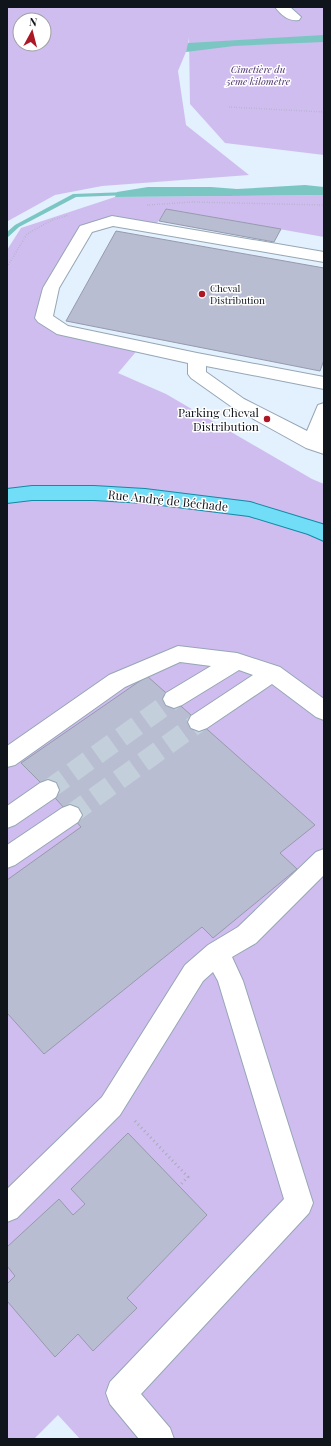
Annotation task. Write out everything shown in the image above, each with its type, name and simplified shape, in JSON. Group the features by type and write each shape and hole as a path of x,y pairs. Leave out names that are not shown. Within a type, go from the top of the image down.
{"main road":[{"name":"Rue André de Béchade","path":"7,496 86,493 145,496 250,509 321,532"}],"lane":[{"path":"282,7 294,17"},
{"path":"324,257 112,221 86,229 51,288 44,318 63,330 197,359 324,383"},
{"path":"197,359 197,374 238,403 318,446 324,409"},
{"path":"7,758 117,681 178,654 237,661 272,673 324,712"},
{"path":"174,699 237,661"},
{"path":"199,722 272,673"},
{"path":"7,818 48,790"},
{"path":"7,858 70,815"},
{"path":"7,1208 111,1106 194,973 217,953 247,935 324,859"},
{"path":"159,1439 121,1393 299,1203 230,981 217,953"}],"path":[{"path":"229,107 324,112"},
{"path":"130,1116 188,1177 179,1186"}],"green space":[{"name":"Cimetière du 5ème kilomètre","path":"7,7 324,7 324,155 225,143 190,104 189,37 188,47 178,71 186,125 249,175 102,186 55,195 8,221 7,224"},
{"path":"324,195 324,237 166,209 154,228 112,221 86,229 44,318 63,331 140,347 118,373 166,394 312,479 324,484 324,1439 80,1439 58,1415 34,1439 7,1439 7,250 21,228 115,197"}],"shaded area":[{"path":"324,35 324,42 234,46 186,52 188,43"},
{"path":"305,185 324,187 324,195 115,197 117,192 148,187 211,187 237,189"}],"building":[{"path":"166,209 281,229 274,242 159,221"},
{"name":"Cheval Distribution","path":"116,231 324,268 324,360 320,371 66,321"},
{"path":"147,676 315,825 280,853 297,869 213,938 202,927 44,1054 7,1013 7,880 81,827 48,790 21,763"},
{"path":"128,1133 207,1215 127,1298 137,1308 93,1351 78,1334 55,1357 7,1301 7,1284 15,1276 7,1266 7,1247 59,1199 73,1215 85,1204 71,1189"}],"waterway":[{"path":"7,236 17,226 75,195 127,194"}],"tunnel":[{"path":"48,790 174,699"},
{"path":"70,815 199,722"}],"place":[{"name":"Cheval Distribution","path":"202,294"},
{"name":"Parking Cheval Distribution","path":"267,419"}]}
